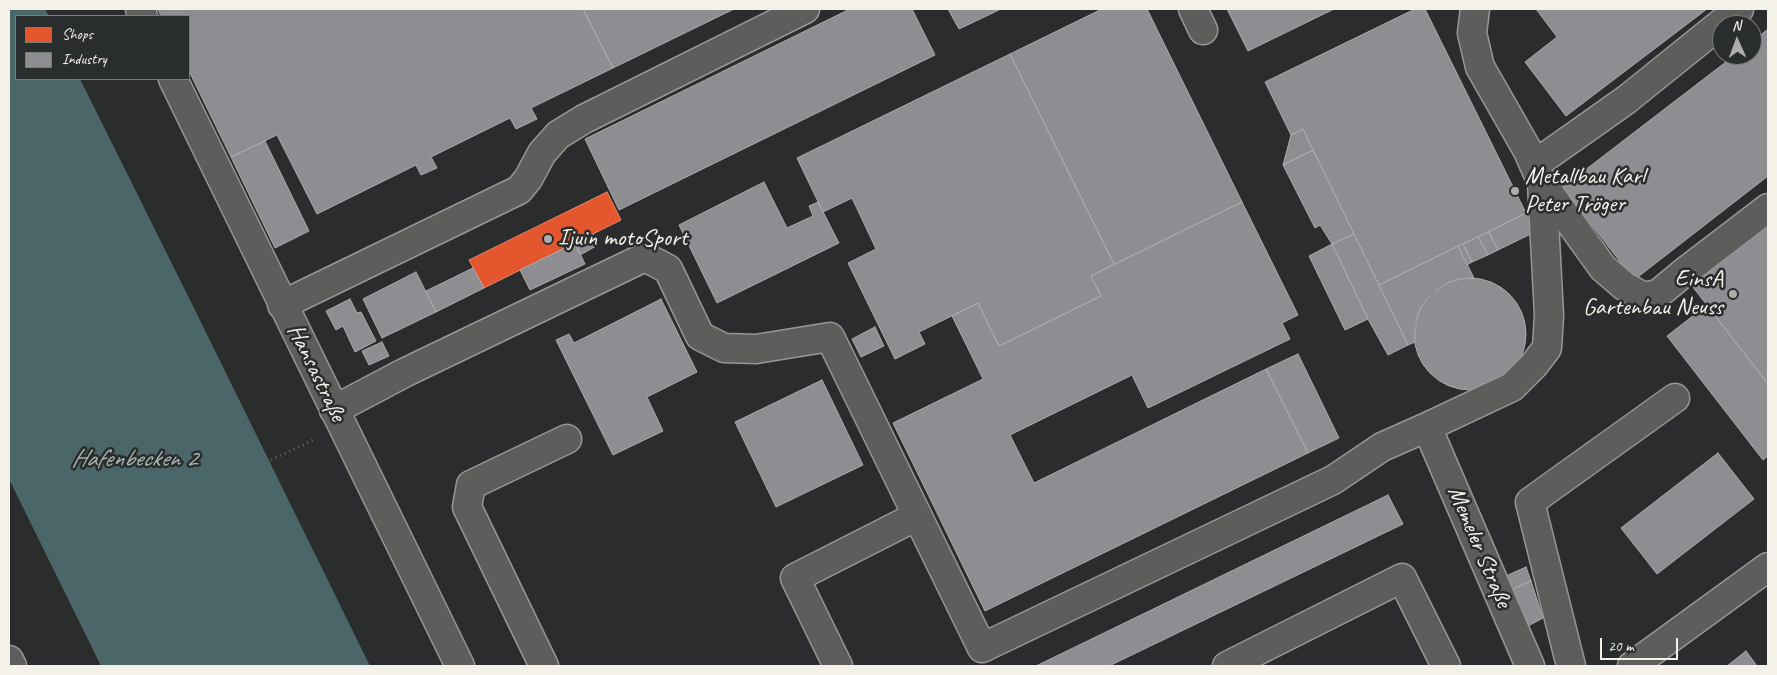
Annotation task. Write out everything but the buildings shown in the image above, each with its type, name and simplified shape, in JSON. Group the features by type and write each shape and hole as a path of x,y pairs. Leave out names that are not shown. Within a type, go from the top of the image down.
{"street":[{"path":"282,305 519,190 528,179 542,152 558,135 584,119 805,9"},
{"path":"1475,9 1472,33 1480,67 1528,152 1538,174 1603,268 1624,286 1644,297 1658,294 1768,208"},
{"path":"1538,174 1738,9"},
{"name":"Hansastraße","path":"173,80 460,666"},
{"path":"334,410 404,373 646,257 668,269 700,336 724,348 756,349 830,337 917,516 978,657 1333,480 1382,447 1512,387 1534,365 1547,348 1549,315 1538,174"},
{"path":"1571,666 1530,502 1675,398"},
{"name":"Memeler Straße","path":"1427,427 1530,666"},
{"path":"544,666 466,507 472,485 567,439"},
{"path":"838,666 795,578 917,516"},
{"path":"1632,666 1768,567"},
{"path":"1227,666 1402,578 1446,666"},
{"path":"9,660 12,666"}],"path":[{"path":"271,460 315,439"}],"water":[{"name":"Hafenbecken 2","path":"9,9 45,9 48,15 15,15 15,80 80,80 370,666 101,666 9,479"}],"place":[{"name":"Metallbau Karl Peter Tröger","path":"1515,191"},
{"name":"Ijuin motoSport","path":"548,239"},
{"name":"EinsA Gartenbau Neuss","path":"1733,294"}]}
